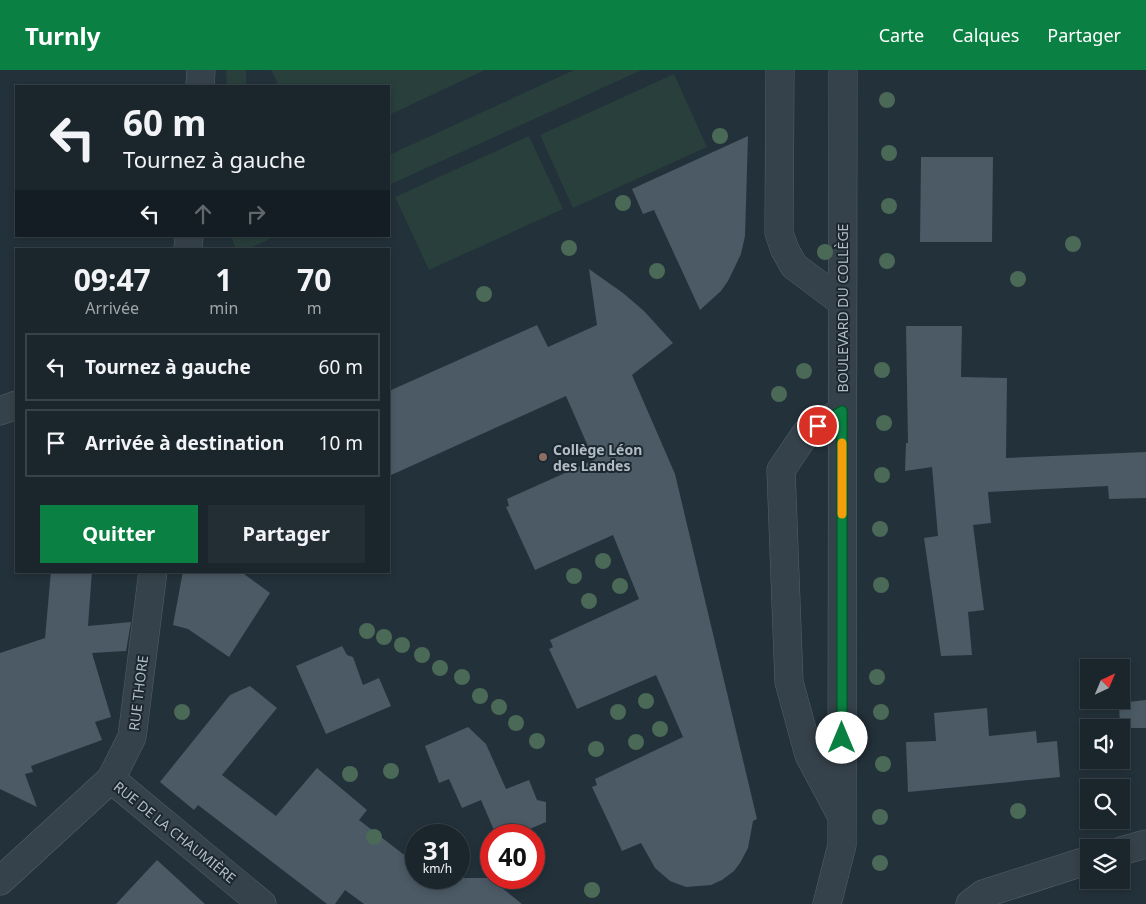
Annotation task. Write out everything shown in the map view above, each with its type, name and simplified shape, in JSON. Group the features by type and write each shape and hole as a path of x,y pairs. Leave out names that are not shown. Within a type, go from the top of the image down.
{"street":[{"path":"200,85 201,70"},
{"path":"780,70 780,233 785,250 794,266 842,302"},
{"name":"BOULEVARD DU COLLÈGE","path":"827,904 842,845 843,70"},
{"path":"0,411 15,405"},
{"path":"841,815 809,755 789,682 781,470 806,433 842,411"},
{"name":"RUE THORE","path":"0,881 111,779 132,737 153,573"},
{"name":"RUE DE LA CHAUMIÈRE","path":"111,779 262,904"},
{"path":"1130,848 1146,844"},
{"path":"970,904 983,894 1080,863"}],"green space":[{"path":"226,70 246,70 247,85 227,85"},
{"path":"271,70 485,70 390,115 390,85 278,85"},
{"path":"574,70 642,70 390,185 390,155"},
{"path":"674,74 707,147 573,208 540,135"},
{"path":"529,136 563,209 429,270 395,197"},
{"path":"231,237 274,237 250,248 236,248"}],"building":[{"path":"748,136 745,236 741,254 721,291 700,310 654,210 643,214 632,189"},
{"path":"921,157 993,157 992,242 920,242"},
{"path":"589,269 623,293 644,311 673,343 632,375 675,474 757,819 753,821 748,848 740,863 734,871 711,885 686,887 670,881 655,868 641,843 622,851 592,787 597,785 595,779 683,737 656,675 577,709 549,649 553,647 550,640 639,599 613,535 535,570 506,507 509,506 507,499 594,460 566,396 390,476 390,391 537,325 548,347 597,325"},
{"path":"906,326 962,326 961,377 1007,378 1006,458 1146,452 1146,498 1109,499 1108,486 988,492 991,523 973,525 984,610 968,612 972,655 941,656 924,538 938,536 932,467 905,471 906,443 908,443"},
{"path":"51,573 92,573 88,626 131,622 126,651 92,653 111,717 95,722 102,740 31,766 33,772 25,774 37,807 0,789 0,653 45,638"},
{"path":"183,573 243,573 270,593 229,657 188,629 173,625"},
{"path":"342,646 347,655 353,657 363,685 379,678 391,706 326,734 296,666"},
{"path":"250,686 277,708 222,775 276,816 317,768 367,810 359,820 405,856 405,889 470,889 470,878 480,878 480,889 504,889 522,904 364,904 345,890 335,904 327,904 198,805 194,810 160,782 230,695"},
{"path":"1146,700 1146,728 1130,728 1130,719 1120,719 1119,709 1130,709 1130,702"},
{"path":"987,708 989,736 1036,731 1037,743 1057,741 1060,777 908,792 906,742 936,741 934,713"},
{"path":"468,727 486,744 506,789 529,780 537,800 546,802 546,822 541,824 491,824 481,800 462,808 449,779 439,783 425,746"},
{"path":"157,860 205,904 116,904"}],"slow traffic":[{"path":"842,443 842,514"}],"place":[{"name":"Collège Léon des Landes","path":"543,457"}],"route":[{"path":"818,426 842,411 842,738"}]}
